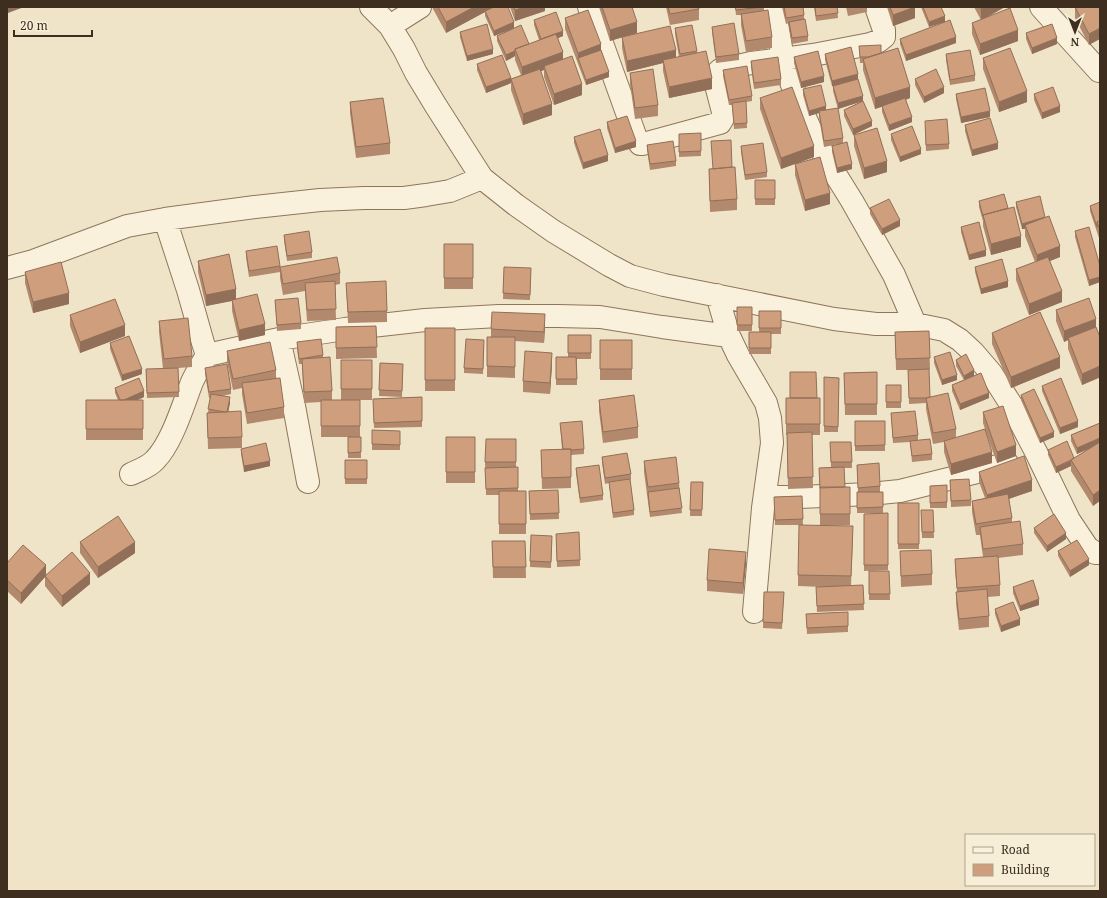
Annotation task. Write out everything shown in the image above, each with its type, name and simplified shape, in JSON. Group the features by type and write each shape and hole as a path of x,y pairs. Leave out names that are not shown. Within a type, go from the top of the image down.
{"street":[{"path":"371,7 390,26 416,73 482,178 552,231 630,276 664,285 834,319 876,324 915,324 944,330 960,340 973,352 991,373 1012,406 1069,520 1086,547 1100,553"},
{"path":"390,26 420,7"},
{"path":"589,7 636,138 640,144 720,123 723,118 723,112 715,81 715,76 720,70 751,63 813,55 879,41 884,37 884,30 876,7"},
{"path":"774,7 783,59 798,102 812,133 829,164 894,275 915,324"},
{"path":"1041,7 1099,71"},
{"path":"7,268 33,261 127,226 165,219 320,200 404,198 450,191 482,178"},
{"path":"165,219 202,343 207,355"},
{"path":"717,295 729,336 738,355 766,403 770,418 772,442 754,612"},
{"path":"131,474 146,467 155,460 163,450 193,381 207,355 279,339 366,327 425,320 500,316 600,318 729,336"},
{"path":"279,339 294,406 308,482"},
{"path":"765,497 870,494 900,491 985,470 1036,452"}],"building":[{"path":"438,7 474,7 446,22"},
{"path":"494,7 508,7 514,22 494,31 485,11"},
{"path":"514,7 525,7 515,10"},
{"path":"602,7 632,7 637,22 610,30"},
{"path":"668,7 699,7 699,9 670,14"},
{"path":"735,7 762,7 736,10"},
{"path":"784,7 803,7 804,15 786,18"},
{"path":"815,7 837,7 838,13 816,16"},
{"path":"890,7 915,7 893,15"},
{"path":"923,7 941,7 945,16 929,22"},
{"path":"1075,7 1100,7 1100,28 1089,34"},
{"path":"1010,8 1018,30 980,44 972,23"},
{"path":"588,10 601,44 578,53 565,18"},
{"path":"768,10 772,37 746,41 741,14"},
{"path":"556,12 563,31 541,39 534,20"},
{"path":"805,19 808,36 792,38 789,22"},
{"path":"950,20 956,37 906,55 900,39"},
{"path":"734,23 739,54 716,57 712,27"},
{"path":"487,24 493,49 467,56 460,32"},
{"path":"1052,24 1057,38 1032,48 1026,33"},
{"path":"521,25 529,44 515,49 515,51 506,55 497,36"},
{"path":"692,25 697,51 680,54 675,28"},
{"path":"670,26 676,50 627,61 622,37"},
{"path":"556,34 563,52 522,67 515,49"},
{"path":"881,45 881,53 868,57 860,57 859,46"},
{"path":"851,47 858,74 832,81 825,54"},
{"path":"898,48 910,87 875,98 863,59"},
{"path":"1010,48 1027,91 999,102 983,58"},
{"path":"601,50 609,72 586,80 578,58"},
{"path":"970,50 975,75 950,80 946,54"},
{"path":"706,51 712,78 669,87 663,60"},
{"path":"818,51 824,76 801,82 794,57"},
{"path":"502,55 511,78 486,87 477,64"},
{"path":"572,56 582,84 554,94 544,66"},
{"path":"778,57 781,79 754,83 751,61"},
{"path":"747,66 752,96 729,100 723,70"},
{"path":"540,69 552,104 523,114 511,79"},
{"path":"653,69 658,105 635,108 630,73"},
{"path":"936,69 944,87 924,97 915,79"},
{"path":"858,79 863,96 838,103 833,86"},
{"path":"821,85 826,106 809,111 803,89"},
{"path":"792,87 814,146 781,158 760,98"},
{"path":"1053,87 1060,106 1042,113 1034,94"},
{"path":"985,88 990,111 961,117 956,94"},
{"path":"383,98 390,143 356,147 350,102"},
{"path":"905,98 912,117 889,125 882,106"},
{"path":"746,101 747,123 734,124 732,103"},
{"path":"863,101 872,121 853,129 844,110"},
{"path":"838,108 843,138 824,141 819,111"},
{"path":"627,116 636,141 615,148 607,122"},
{"path":"990,118 998,143 972,150 965,125"},
{"path":"947,119 949,144 926,145 925,121"},
{"path":"912,126 921,149 900,157 891,134"},
{"path":"877,128 887,161 864,168 854,135"},
{"path":"600,129 608,155 583,163 574,137"},
{"path":"701,133 701,151 679,152 679,134"},
{"path":"731,140 732,167 713,169 711,141"},
{"path":"673,141 676,161 650,164 647,145"},
{"path":"847,142 852,164 837,168 832,146"},
{"path":"763,143 767,172 745,175 741,146"},
{"path":"820,157 830,193 805,200 795,164"},
{"path":"735,167 737,199 710,201 709,169"},
{"path":"755,180 775,180 775,199 755,199"},
{"path":"1004,194 1008,208 983,216 979,201"},
{"path":"1040,196 1045,217 1022,224 1016,202"},
{"path":"889,199 900,220 882,229 870,208"},
{"path":"1100,202 1100,221 1097,222 1097,227 1090,206"},
{"path":"1014,207 1021,236 991,244 983,215"},
{"path":"1049,216 1060,246 1037,255 1025,225"},
{"path":"1100,221 1100,230 1097,222"},
{"path":"979,222 986,250 969,255 961,227"},
{"path":"1089,227 1100,266 1100,277 1089,280 1075,231"},
{"path":"309,231 312,252 287,256 284,235"},
{"path":"444,244 473,244 473,278 444,278"},
{"path":"277,246 280,266 249,271 246,251"},
{"path":"229,254 236,289 206,295 198,261"},
{"path":"337,257 340,273 283,284 280,267"},
{"path":"1048,257 1062,291 1029,304 1016,269"},
{"path":"1002,259 1008,281 981,289 975,267"},
{"path":"61,262 69,293 33,302 25,272"},
{"path":"504,267 531,268 530,295 503,293"},
{"path":"335,281 336,309 307,310 305,283"},
{"path":"386,281 387,311 348,312 346,283"},
{"path":"257,294 265,324 239,330 232,300"},
{"path":"298,298 301,323 277,325 275,300"},
{"path":"1089,298 1096,319 1064,331 1056,310"},
{"path":"115,299 125,325 80,342 70,315"},
{"path":"737,307 752,307 752,325 737,325"},
{"path":"759,311 781,311 781,328 759,328"},
{"path":"492,312 545,314 544,332 491,329"},
{"path":"1040,312 1060,357 1011,377 992,333"},
{"path":"188,318 192,356 164,359 159,321"},
{"path":"376,326 377,347 336,348 336,327"},
{"path":"1096,327 1100,337 1100,366 1082,374 1068,338"},
{"path":"425,328 455,328 455,380 425,380"},
{"path":"929,331 930,358 896,359 895,332"},
{"path":"749,332 771,332 771,348 749,348"},
{"path":"568,335 591,335 591,353 568,353"},
{"path":"129,336 142,369 122,375 110,343"},
{"path":"487,337 515,337 515,367 487,366"},
{"path":"321,339 323,355 299,359 297,342"},
{"path":"466,339 484,340 483,369 464,368"},
{"path":"600,340 632,340 632,369 600,369"},
{"path":"270,342 276,370 233,379 227,351"},
{"path":"525,351 552,353 550,383 523,381"},
{"path":"950,352 957,375 942,380 934,357"},
{"path":"966,354 974,370 964,376 956,360"},
{"path":"330,357 332,391 304,392 302,359"},
{"path":"556,357 576,357 577,379 556,379"},
{"path":"341,360 372,360 372,389 341,389"},
{"path":"380,363 403,364 402,391 379,390"},
{"path":"227,364 231,389 209,392 205,368"},
{"path":"178,368 179,392 147,393 146,369"},
{"path":"929,369 930,397 909,398 908,370"},
{"path":"790,372 816,372 817,398 790,398"},
{"path":"877,372 877,404 845,404 844,373"},
{"path":"981,373 989,393 960,404 952,385"},
{"path":"824,377 839,378 838,427 824,426"},
{"path":"139,378 144,391 124,400 120,400 115,388"},
{"path":"280,378 284,407 247,413 242,383"},
{"path":"1061,378 1078,421 1060,428 1042,386"},
{"path":"886,385 901,385 901,402 886,402"},
{"path":"1034,389 1054,432 1040,438 1021,395"},
{"path":"948,393 956,429 933,433 926,398"},
{"path":"211,394 230,397 227,412 208,409"},
{"path":"634,395 638,427 603,432 599,400"},
{"path":"422,397 422,421 374,423 373,399"},
{"path":"786,398 820,398 820,424 786,424"},
{"path":"86,400 143,400 143,429 86,429"},
{"path":"321,400 360,400 360,426 321,426"},
{"path":"1003,406 1016,445 997,452 983,412"},
{"path":"241,411 242,437 208,438 207,413"},
{"path":"915,411 918,435 893,438 891,413"},
{"path":"582,421 584,449 563,449 560,423"},
{"path":"855,421 885,421 885,445 855,446"},
{"path":"1100,423 1100,438 1077,448 1071,435"},
{"path":"985,429 992,452 951,464 944,441"},
{"path":"372,430 400,431 400,445 372,444"},
{"path":"812,432 813,477 788,478 787,433"},
{"path":"348,437 361,437 361,452 348,453"},
{"path":"446,437 475,437 475,472 446,472"},
{"path":"486,439 516,439 516,462 485,462"},
{"path":"930,439 932,454 912,456 910,441"},
{"path":"1067,441 1074,458 1056,467 1048,450"},
{"path":"830,442 851,442 852,462 831,462"},
{"path":"1100,442 1100,490 1093,495 1071,460"},
{"path":"266,443 270,461 244,466 241,449"},
{"path":"571,449 571,477 542,478 541,450"},
{"path":"627,453 631,474 605,478 602,457"},
{"path":"1024,456 1032,480 987,495 979,472"},
{"path":"676,457 679,483 648,487 644,461"},
{"path":"345,460 367,460 367,479 345,479"},
{"path":"879,463 880,486 858,488 857,465"},
{"path":"599,465 603,495 580,498 576,468"},
{"path":"518,467 518,488 486,489 485,468"},
{"path":"844,467 845,487 820,488 819,468"},
{"path":"630,479 634,510 613,513 609,482"},
{"path":"969,479 971,500 951,501 950,480"},
{"path":"691,482 703,482 702,510 690,510"},
{"path":"947,485 947,502 930,503 930,486"},
{"path":"820,487 850,487 850,514 820,514"},
{"path":"679,488 682,508 650,512 648,492"},
{"path":"558,490 559,513 530,514 529,491"},
{"path":"499,491 526,491 526,524 499,524"},
{"path":"857,492 883,492 883,507 857,508"},
{"path":"1008,494 1012,518 976,524 972,501"},
{"path":"802,496 803,519 775,520 774,497"},
{"path":"898,503 919,503 919,544 898,544"},
{"path":"921,510 933,510 934,532 922,532"},
{"path":"888,513 888,565 864,565 864,514"},
{"path":"1054,514 1066,533 1047,546 1034,528"},
{"path":"118,516 135,542 98,567 80,542"},
{"path":"1020,521 1023,544 983,549 980,527"},
{"path":"799,525 853,526 851,576 798,575"},
{"path":"579,532 580,560 557,561 556,534"},
{"path":"531,535 552,536 551,562 530,561"},
{"path":"1077,540 1089,559 1070,571 1058,551"},
{"path":"492,541 525,541 526,567 493,567"},
{"path":"23,545 46,565 21,593 7,580 7,563"},
{"path":"709,549 746,552 743,583 707,580"},
{"path":"931,550 932,574 901,576 900,551"},
{"path":"72,552 90,573 62,596 45,576"},
{"path":"998,556 1000,585 957,588 955,559"},
{"path":"869,571 889,571 890,594 869,594"},
{"path":"1033,580 1039,599 1020,606 1013,587"},
{"path":"863,585 864,604 817,606 816,587"},
{"path":"987,589 989,616 959,619 956,592"},
{"path":"764,592 784,592 782,623 763,622"},
{"path":"1013,602 1020,619 1001,626 995,609"},
{"path":"848,612 848,626 807,628 806,614"}]}
